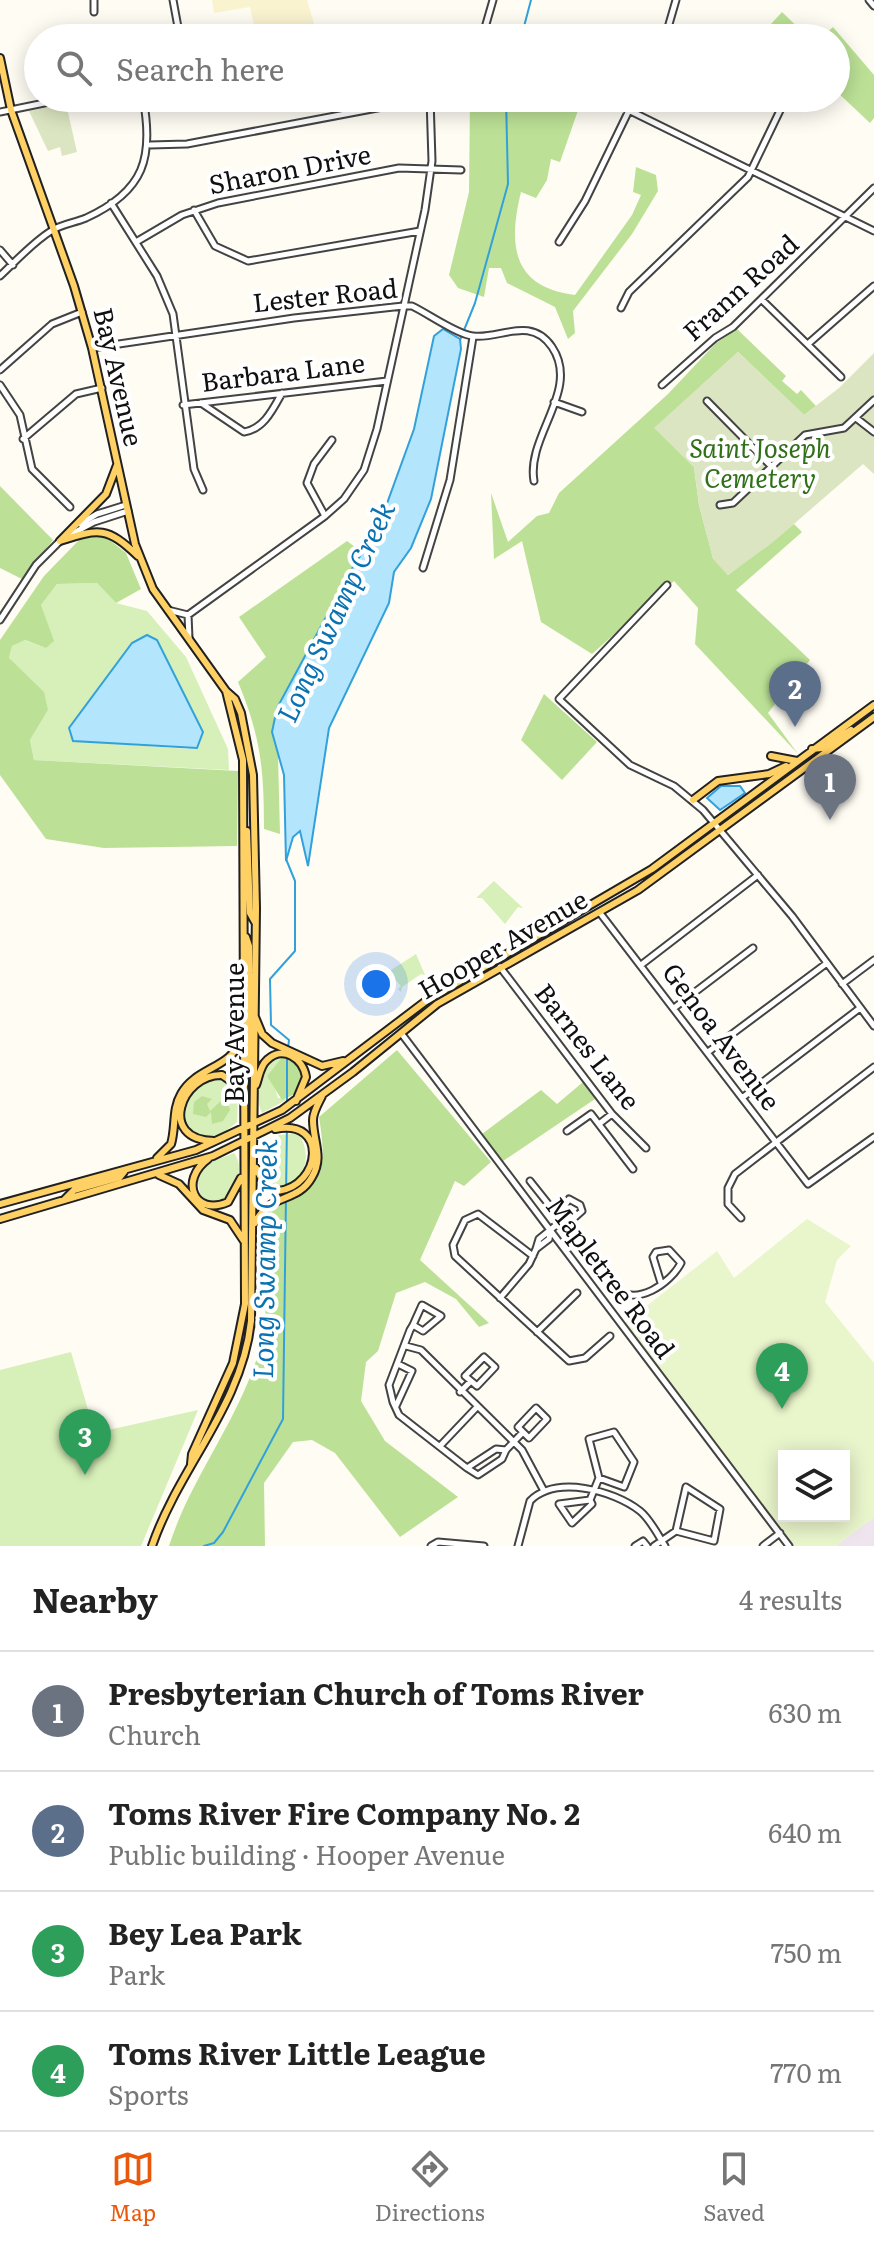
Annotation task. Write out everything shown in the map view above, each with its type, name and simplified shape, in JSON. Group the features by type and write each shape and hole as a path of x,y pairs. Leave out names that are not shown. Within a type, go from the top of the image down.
{"main road":[{"name":"Bay Avenue","path":"0,58 11,110 82,312 140,558 166,608 235,699 241,713 250,751 250,912"},
{"path":"60,541 108,490 118,462"},
{"path":"60,541 91,532 108,532 122,540 140,558"},
{"name":"Bay Avenue","path":"191,1464 192,1454 239,1345 245,1304 242,1103 244,935 250,912 250,842 245,820 243,760 226,691"},
{"name":"Hooper Avenue","path":"0,1204 147,1164 217,1141 282,1110 426,1001 632,883 874,705"},
{"path":"812,749 822,748 874,717"},
{"name":"Hooper Avenue","path":"287,1123 449,996 600,913 722,830 874,717"},
{"path":"771,756 797,761"},
{"path":"693,800 718,781 769,774 797,761"},
{"path":"250,912 255,923 249,924 244,935 249,946 249,1046 254,1089"},
{"name":"Bay Avenue","path":"152,1545 191,1464 236,1383 249,1346 254,1227 255,923"},
{"path":"255,1015 267,1040 322,1066 337,1065 357,1054"},
{"path":"147,1164 170,1148 175,1111 182,1091 199,1075 230,1060 243,1036"},
{"path":"254,1089 266,1060 287,1051"},
{"path":"287,1051 298,1059 306,1072 294,1103"},
{"path":"217,1141 192,1139 184,1131 180,1119 188,1094 203,1079 222,1075 235,1084 242,1103"},
{"path":"254,1227 264,1206 305,1187 315,1171 319,1151 313,1119 322,1096"},
{"path":"0,1219 213,1156 287,1123 307,1134 313,1156 307,1173 287,1193"},
{"path":"213,1156 197,1168 192,1180 193,1193 203,1203 211,1206 228,1202 243,1175"},
{"path":"254,1163 265,1185 287,1193"},
{"path":"63,1201 74,1190 120,1177 127,1169"},
{"path":"155,1174 179,1184 203,1210 230,1220 244,1243"}],"street":[{"path":"94,0 94,12"},
{"path":"173,0 177,24"},
{"path":"486,24 493,0"},
{"path":"669,24 676,0"},
{"path":"869,0 874,6"},
{"path":"0,112 24,107"},
{"path":"0,276 53,229 85,218 111,203 135,179 150,145 145,112"},
{"path":"150,145 187,144 356,112"},
{"path":"166,608 178,615 188,615 325,516 344,499 364,470 377,429 420,231 431,167 430,112"},
{"path":"559,242 585,201 628,112"},
{"path":"633,112 874,231"},
{"path":"621,308 629,292 751,170 779,112"},
{"name":"Sharon Drive","path":"136,242 194,210 399,168 461,170"},
{"name":"Frann Road","path":"662,385 762,300 874,188"},
{"path":"111,203 167,297 176,335 194,469 203,490"},
{"path":"194,210 215,246 248,261 420,231"},
{"path":"0,250 13,265"},
{"path":"809,344 874,286"},
{"path":"762,300 841,377"},
{"name":"Lester Road","path":"92,348 403,306 412,306 473,337"},
{"path":"0,370 52,324 82,312"},
{"path":"423,568 450,480 473,337 531,330 549,342 560,359 563,378 531,464 534,481"},
{"name":"Barbara Lane","path":"183,405 387,381"},
{"path":"0,385 20,415 32,469 70,507"},
{"path":"23,439 76,394 102,388"},
{"path":"201,403 244,432 254,430 264,421 283,392"},
{"path":"720,505 733,503 805,435 815,430 840,430 874,400"},
{"path":"707,401 771,466"},
{"path":"554,402 582,412"},
{"path":"856,418 874,432"},
{"path":"325,516 307,483 314,464 332,440"},
{"path":"0,620 36,565 60,541 84,521 127,508"},
{"path":"667,585 559,699 630,765 674,786 693,800 722,830 874,1026"},
{"path":"188,615 189,639"},
{"path":"641,965 758,875"},
{"name":"Genoa Avenue","path":"600,913 774,1143 810,1185 874,1137"},
{"path":"674,1008 753,948"},
{"path":"842,984 874,960"},
{"path":"708,1052 827,963"},
{"name":"Barnes Lane","path":"500,967 612,1114 646,1148"},
{"path":"742,1098 860,1008"},
{"name":"Mapletree Road","path":"400,1033 789,1546"},
{"path":"741,1218 728,1204 731,1180 874,1067"},
{"path":"567,1131 591,1114 633,1169"},
{"path":"599,1124 612,1114"},
{"path":"530,1181 623,1295 640,1296 661,1283 681,1263 669,1250 656,1252 653,1257 661,1283"},
{"path":"500,1298 534,1252 539,1239 582,1211 580,1205 569,1199 561,1222"},
{"path":"534,1252 482,1214 474,1214 465,1220 453,1245 455,1256 573,1362 585,1358 610,1336"},
{"path":"537,1332 577,1293"},
{"path":"413,1325 423,1331 441,1316 422,1305 413,1325 389,1385 399,1415 478,1475 502,1459 523,1432"},
{"path":"406,1346 421,1350 513,1442 529,1460 544,1491"},
{"path":"484,1357 495,1367 477,1386 471,1381 465,1376 484,1357"},
{"path":"396,1407 412,1371 398,1364"},
{"path":"460,1392 471,1381"},
{"path":"440,1446 477,1407"},
{"path":"536,1408 547,1419 529,1438 523,1432 518,1427 536,1408"},
{"path":"590,1500 559,1504 572,1523 592,1504 590,1500 599,1478 589,1439 614,1432 634,1462 624,1487 599,1478"},
{"path":"467,1468 496,1449 506,1450"},
{"path":"518,1546 526,1508 544,1491 574,1486 594,1491 642,1512 663,1543"},
{"path":"654,1546 663,1543 676,1531 686,1487 720,1509 714,1541 676,1531"},
{"path":"763,1546 780,1533"},
{"path":"635,1546 643,1541 647,1546"},
{"path":"431,1546 438,1542 484,1546"}],"shaded area":[{"path":"212,0 307,0 314,24 254,24 250,7 214,13"},
{"path":"874,1517 874,1546 836,1546"}],"green space":[{"path":"782,12 794,24 771,24"},
{"path":"850,47 874,75 874,118 870,123 850,104"},
{"path":"29,112 68,112 77,152 62,156 60,147 48,151"},
{"path":"470,112 577,112 560,162 551,159 547,180 536,198 521,192 515,229 516,246 527,273 538,283 575,295 632,215 641,195 633,192 636,167 656,175 658,191 632,234 573,311 575,333 568,339 555,307 507,283 501,268 489,268 484,297 458,288 449,275 469,192"},
{"path":"737,329 786,376 782,381 797,394 801,390 816,406 804,415 738,352 655,428 694,467 699,505 713,558 728,575 794,524 802,532 736,590 810,660 768,713 798,754 695,644 698,608 674,581 592,654 541,622 522,541 494,559 491,493 508,542 537,516 549,513 559,493 668,394 716,343"},
{"name":"Saint Joseph Cemetery","path":"738,352 804,415 839,388 874,353 874,474 863,464 772,543 728,575 713,559 699,505 694,467 654,428"},
{"path":"0,486 53,540 22,579 0,568"},
{"path":"102,534 126,553 141,589 116,603 97,583 57,584 41,605 54,641 46,648 25,640 12,646 9,658 44,692 48,710 30,740 34,760 238,771 237,846 104,848 46,839 0,775 0,640 44,576 81,538"},
{"path":"347,541 363,553 354,565 277,718 280,834 264,829 260,754 238,682 266,657 239,617"},
{"path":"97,583 116,603 147,611 186,657 228,749 229,770 34,760 30,740 48,710 9,658 12,646 24,640 46,648 41,605 57,584","holes":["132,643 189,749 73,741 69,727"]},
{"path":"544,694 597,742 562,780 521,740"},
{"path":"494,881 523,908 518,907 505,924 482,898 476,898"},
{"path":"416,954 425,975 421,974 402,987 401,992 398,989 401,986 388,972"},
{"path":"397,1050 491,1162 464,1186 455,1181 420,1260 489,1323 479,1327 456,1299 425,1282 396,1293 378,1351 366,1362 361,1401 385,1441 458,1497 400,1537 335,1453 312,1440 293,1442 264,1483 265,1546 169,1546 189,1498 248,1383 262,1341 266,1305 265,1212 298,1195 317,1178 323,1155 319,1117"},
{"path":"282,1057 267,1076 273,1081 278,1098 288,1099 262,1113 258,1098 260,1080 268,1065"},
{"path":"282,1057 298,1064 303,1078 297,1093 282,1100 267,1076"},
{"path":"219,1079 234,1091 237,1122 216,1135 204,1137 190,1134 186,1115 189,1098 200,1085"},
{"path":"583,1082 595,1099 503,1161 482,1134 541,1090 557,1104"},
{"path":"202,1096 212,1099 207,1104 210,1111 222,1100 227,1102 230,1110 223,1121 212,1124 211,1112 206,1117 193,1114 194,1102"},
{"path":"299,1133 306,1159 301,1173 279,1187 268,1183 262,1173 263,1149 279,1135"},
{"path":"234,1153 239,1170 234,1188 221,1201 201,1198 196,1174 206,1164"},
{"path":"807,1219 851,1246 837,1260 825,1302 874,1363 874,1517 836,1546 794,1546 625,1323 717,1251 734,1278"},
{"path":"71,1352 95,1433 198,1410 141,1546 0,1546 0,1370"}],"water":[{"path":"443,329 460,339 461,349 431,499 411,548 394,572 389,603 329,728 308,866 300,831 293,837 286,861 284,775 272,732 277,708 354,565 377,531 414,429 434,336"},
{"path":"147,635 157,640 203,732 197,748 73,741 69,728 132,643"},
{"path":"721,786 740,786 745,793 720,810 707,798"}],"waterway":[{"name":"Long Swamp Creek","path":"525,24 531,0"},
{"name":"Long Swamp Creek","path":"460,340 475,303 508,184 506,112"},
{"name":"Long Swamp Creek","path":"286,859 295,881 295,951 270,979 271,1025 289,1040 288,1048"},
{"name":"Long Swamp Creek","path":"287,1058 287,1103"},
{"name":"Long Swamp Creek","path":"204,1546 214,1543 223,1532 283,1419 287,1122"}],"place":[{"name":"Toms River Fire Company No. 2","path":"795,727"},
{"name":"Presbyterian Church of Toms River","path":"830,820"},
{"name":"Toms River Little League","path":"782,1409"},
{"name":"Bey Lea Park","path":"85,1475"}]}
